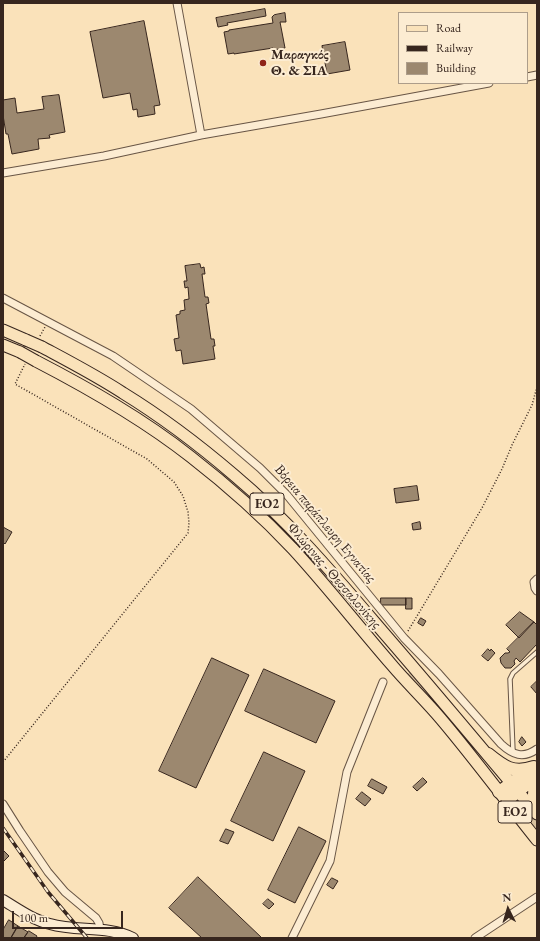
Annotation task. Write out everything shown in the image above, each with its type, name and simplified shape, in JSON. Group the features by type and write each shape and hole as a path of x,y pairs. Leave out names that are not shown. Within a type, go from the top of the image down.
{"highway":[{"path":"488,754 506,768 515,770 536,769"},
{"path":"503,796 536,769"},
{"path":"537,781 534,790 534,800 537,808"}],"main road":[{"name":"Φλώρινας - Θεσσαλονίκης","path":"3,330 42,347 83,369 162,418 217,460 270,506 328,568 488,754 537,814"},
{"name":"Φλώρινας - Θεσσαλονίκης","path":"3,345 36,360 76,382 116,405 154,430 226,485 260,516 292,548 391,664 441,719 537,840"},
{"path":"3,900 31,916 50,924 100,929 122,933 133,938"}],"street":[{"path":"177,3 202,135"},
{"path":"3,173 104,156 202,135 484,84"},
{"name":"Βόρεια παράπλευρη Εγνατίας","path":"3,298 113,356 191,409 255,463 287,495 404,638 439,674 501,744 507,750 514,753"},
{"path":"537,579 534,582 537,591"},
{"path":"292,938 330,861 347,772 384,682"},
{"path":"514,753 532,753 537,748"},
{"path":"3,804 48,872 66,892 96,918 100,929"},
{"path":"475,938 537,897"}],"lane":[{"path":"514,753 510,679 512,673 537,652"}],"path":[{"path":"3,762 188,533 189,523 188,512 183,496 174,482 148,459 15,384"},
{"path":"404,638 455,554 502,470 512,445 532,405 537,387"}],"shaded area":[{"path":"411,671 505,782 504,783 452,722 426,698 407,674"},
{"path":"520,800 537,821 537,831 517,803"}],"building":[{"path":"265,9 266,16 227,23 228,25 218,27 216,18"},
{"path":"285,13 286,22 280,22 285,48 273,50 273,48 228,54 224,32 273,23 272,17 274,15"},
{"path":"144,21 160,105 154,106 155,114 138,117 137,109 133,110 130,93 103,98 90,32"},
{"path":"345,42 350,70 327,74 322,46"},
{"path":"59,95 65,132 49,135 50,138 38,139 39,149 12,154 8,134 6,134 3,115 3,100 15,98 17,113 44,109 42,97"},
{"path":"200,264 201,268 204,267 205,274 202,274 205,297 208,297 209,303 206,304 211,339 214,339 215,346 213,346 215,359 183,364 181,350 176,351 174,339 179,338 176,315 180,314 180,311 185,310 184,300 189,299 188,287 185,288 184,281 187,281 185,266"},
{"path":"417,486 419,500 396,503 394,489"},
{"path":"420,522 421,529 413,530 412,524"},
{"path":"3,527 12,532 5,544 3,542"},
{"path":"381,598 406,598 406,605 381,605"},
{"path":"406,598 412,598 412,609 406,609"},
{"path":"520,612 534,622 519,638 506,625"},
{"path":"421,618 426,621 423,626 418,623"},
{"path":"534,622 537,625 537,644 520,662 516,658 514,661 515,664 511,668 505,668 501,663 500,658 505,653 510,652 507,649"},
{"path":"488,649 490,651 491,649 495,653 488,661 482,656"},
{"path":"212,658 249,675 196,788 159,771"},
{"path":"264,669 335,701 316,743 245,711"},
{"path":"537,681 537,694 531,687"},
{"path":"522,737 526,742 522,746 519,742"},
{"path":"264,752 305,771 273,841 231,821"},
{"path":"423,778 427,782 417,791 413,787"},
{"path":"372,779 387,787 383,794 368,786"},
{"path":"362,792 371,799 365,806 356,799"},
{"path":"299,827 326,841 295,903 268,890"},
{"path":"226,829 234,832 228,844 220,841"},
{"path":"3,850 9,856 3,862"},
{"path":"198,877 262,938 202,938 169,908"},
{"path":"332,878 338,881 333,889 327,885"},
{"path":"268,899 274,904 269,909 263,904"},
{"path":"9,920 18,926 11,938 3,938 3,930"},
{"path":"18,926 28,932 24,938 11,938"},
{"path":"29,931 37,936 36,938 24,938"}],"railway":[{"path":"3,828 48,892 87,938"}],"place":[{"name":"Μαραγκός Θ. & ΣΙΑ","path":"263,63"}]}
